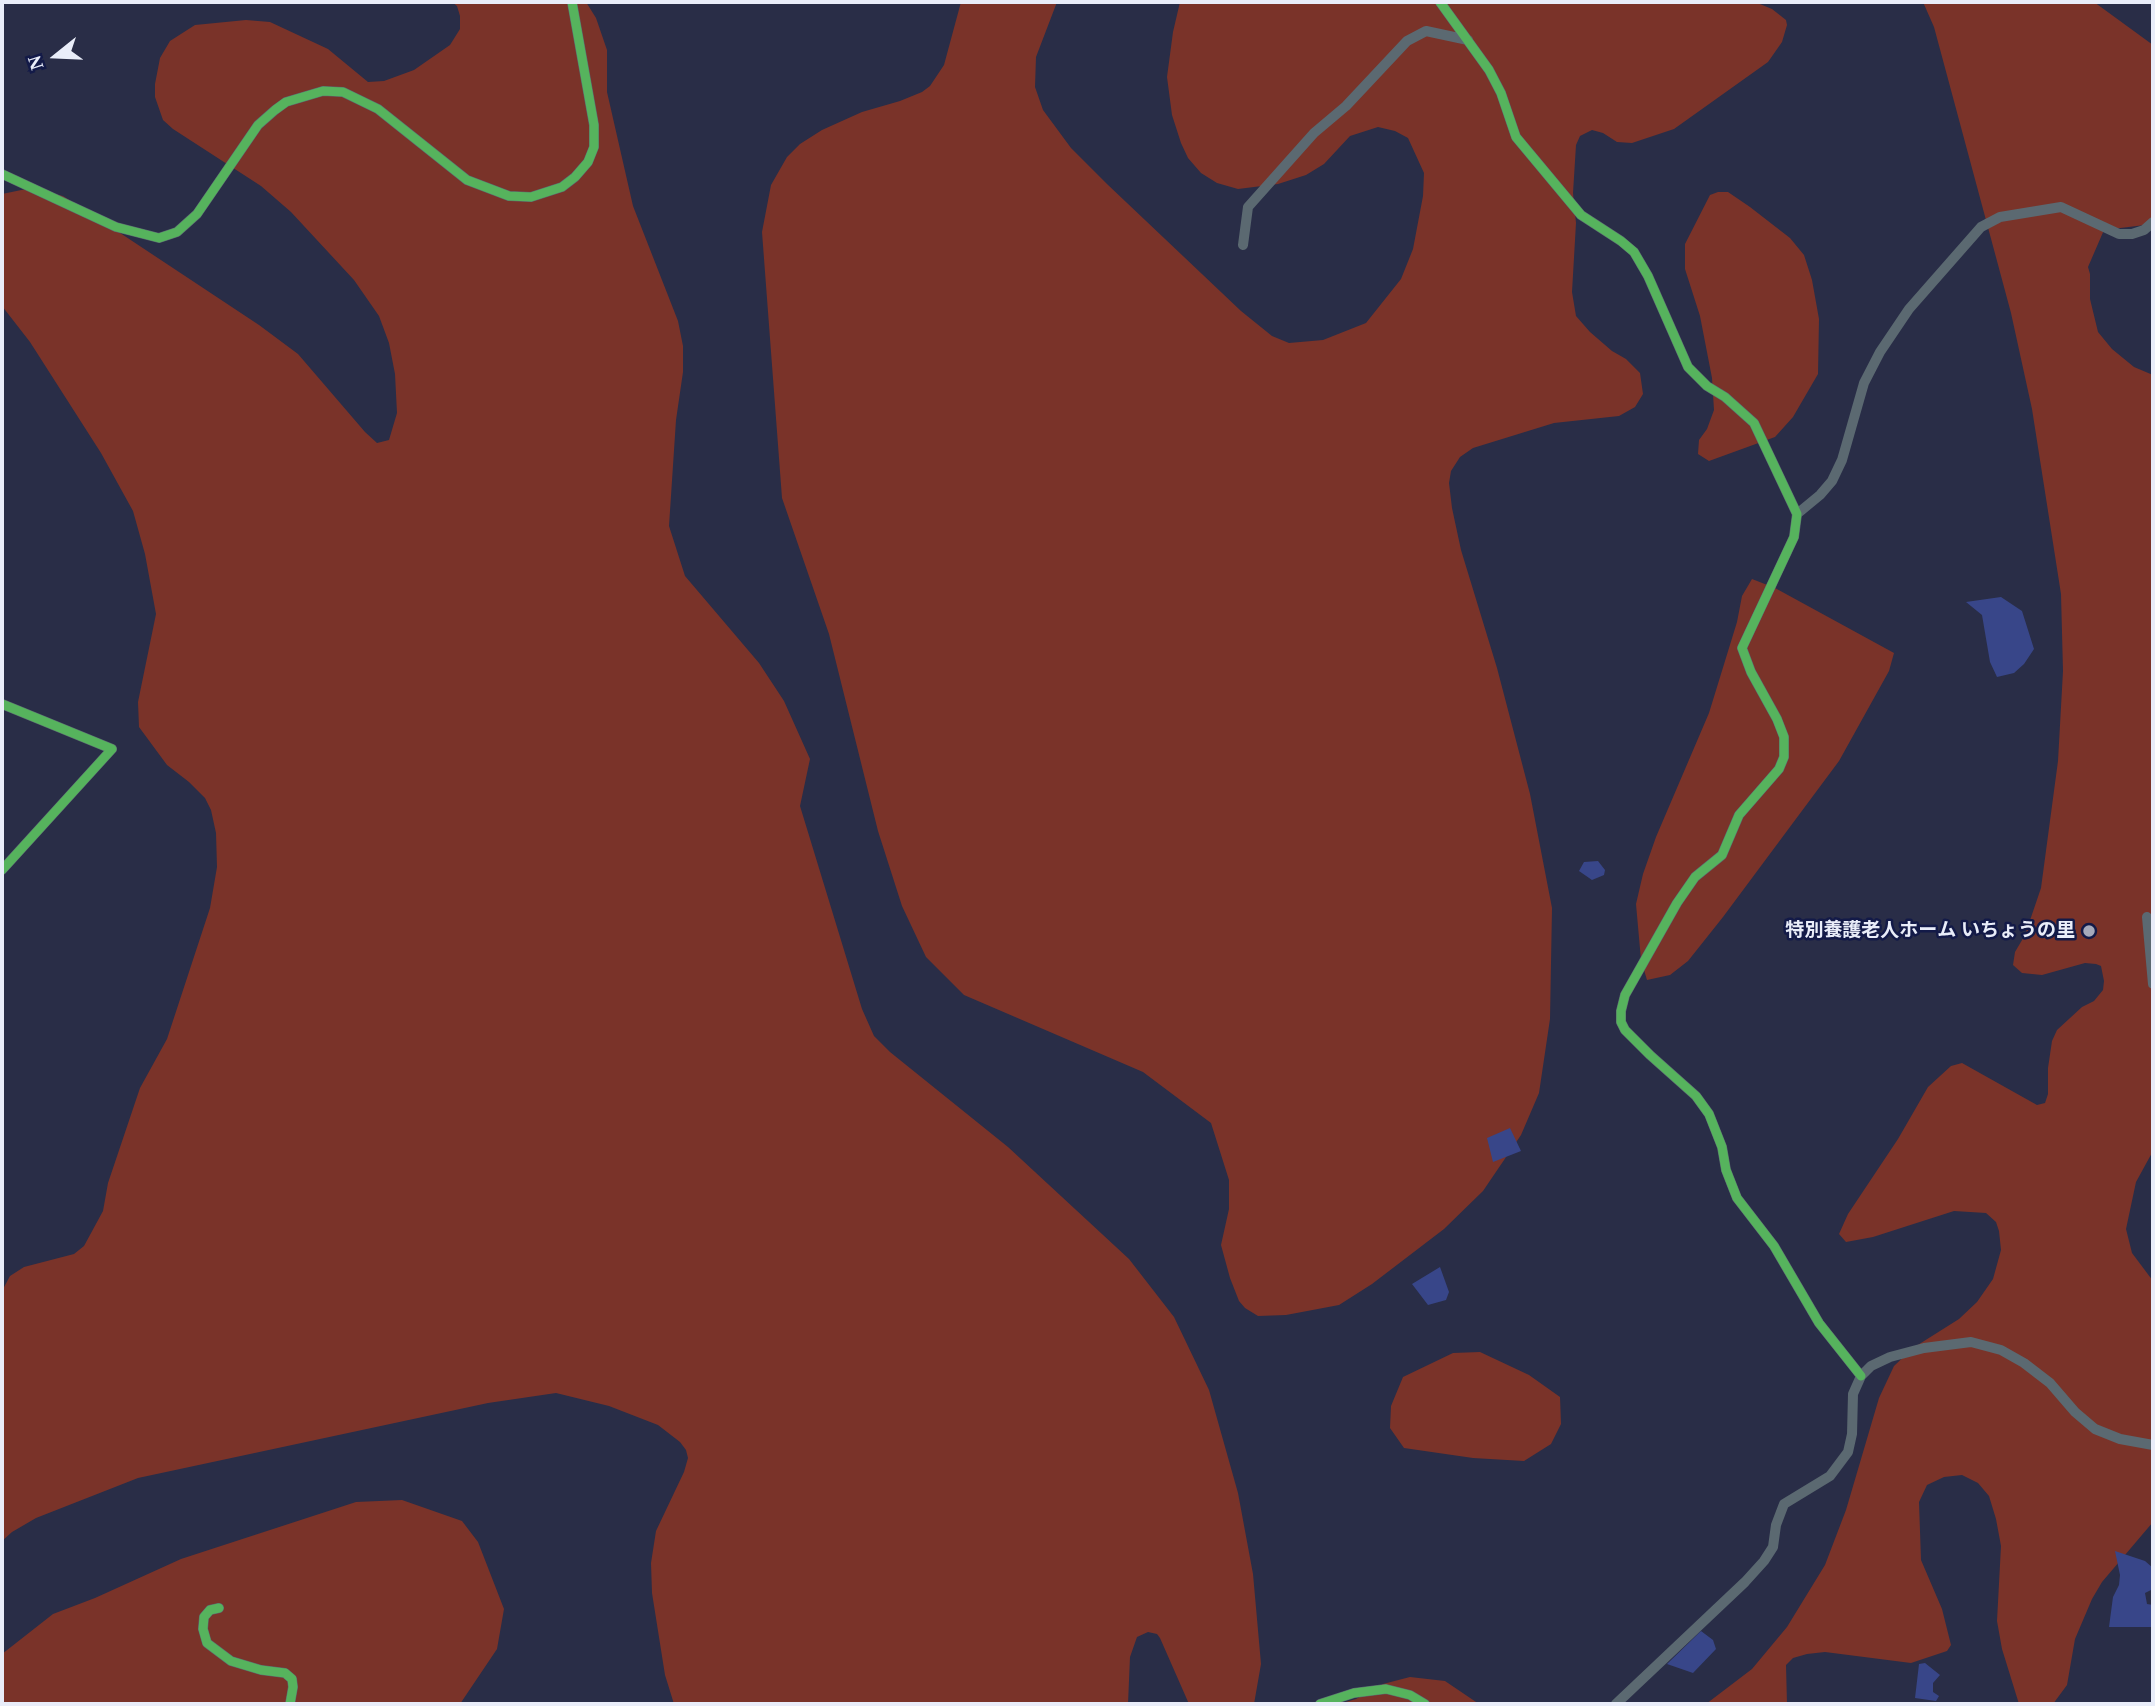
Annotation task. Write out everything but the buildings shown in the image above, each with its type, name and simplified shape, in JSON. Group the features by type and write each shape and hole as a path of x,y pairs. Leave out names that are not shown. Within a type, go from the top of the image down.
{"street":[{"path":"2,174 116,227 159,238 177,232 197,214 258,125 286,102 323,91 343,92 378,109 467,180 509,196 531,197 562,187 575,177 588,162 594,147 594,125 572,2"},
{"path":"1440,2 1489,70 1501,93 1516,137 1581,215 1622,241 1634,252 1648,276 1688,367 1707,386 1725,397 1754,423 1797,514 1794,537 1742,648 1751,672 1784,737 1784,757 1779,769 1739,815 1722,855 1695,877 1677,903 1625,995 1621,1022 1625,1030 1696,1096 1709,1114 1737,1198 1774,1246 1819,1323 1861,1376"},
{"path":"1243,245 1248,207 1314,134 1346,106 1407,41 1426,32 1468,40"},
{"path":"1797,514 1832,481 1842,460 1864,383 1880,352 1909,309 1981,227 2000,217 2061,207 2119,234 2144,230 2153,222"},
{"path":"2,705 112,748 2,870"},
{"path":"2147,916 2153,984"},
{"path":"1616,1704 1764,1561 1773,1547 1776,1525 1784,1504 1830,1476 1848,1452 1852,1434 1853,1394 1861,1376 1871,1366 1890,1357 1924,1348 1971,1342 2001,1350 2050,1383 2075,1412 2095,1429 2120,1440 2153,1445"},
{"path":"219,1608 209,1610 204,1617 202,1629 207,1643 231,1661 261,1670 285,1673 292,1679 290,1704"},
{"path":"1320,1704 1354,1693 1386,1689 1410,1695 1425,1704"}],"shaded area":[{"path":"452,2 586,2 596,18 607,50 607,92 633,206 678,321 683,346 669,526 685,576 759,663 784,701 810,759 800,806 862,1009 874,1036 890,1052 1008,1147 1129,1259 1174,1317 1209,1390 1238,1493 1253,1574 1261,1664 1254,1704 1189,1704 1160,1638 1157,1634 1148,1632 1137,1637 1130,1657 1128,1704 674,1704 665,1675 652,1593 651,1563 656,1531 684,1472 688,1458 686,1450 658,1425 609,1406 556,1393 488,1403 138,1478 36,1518 2,1541 2,1291 10,1276 24,1267 74,1254 84,1246 103,1211 108,1183 140,1088 167,1039 210,908 217,867 216,833 211,810 205,798 167,765 139,727 138,702 156,614 145,554 133,511 101,453 30,342 2,306 2,194 31,188 63,196 259,325 298,354 365,432 377,443 389,440 397,413 395,374 389,343 379,316 354,280 291,212 261,186 163,120 155,97 155,84 160,58 170,41 195,25 246,20 270,22 328,49 368,82 384,81 414,70 450,45 460,29 460,16 457,6"},
{"path":"961,2 1057,2 1036,57 1035,87 1043,110 1071,148 1241,311 1272,336 1289,343 1323,340 1366,323 1401,279 1413,249 1423,196 1424,173 1408,138 1378,127 1350,136 1324,164 1306,175 1278,184 1238,189 1217,183 1201,173 1188,158 1181,143 1172,115 1167,77 1180,2 1755,2 1772,9 1786,20 1782,42 1768,62 1674,129 1632,143 1617,142 1592,130 1580,136 1576,145 1573,193 1576,223 1572,292 1576,316 1590,332 1640,373 1643,394 1635,407 1619,416 1554,423 1473,448 1460,457 1451,471 1449,483 1452,508 1461,550 1497,668 1530,794 1552,908 1550,1019 1539,1093 1521,1135 1483,1191 1444,1229 1372,1284 1339,1305 1286,1315 1258,1316 1245,1308 1239,1301 1230,1278 1221,1245 1229,1209 1229,1180 1211,1123 1143,1072 964,995 926,957 902,906 878,831 829,634 782,498 762,232 771,185 787,157 800,144 822,130 862,112 900,101 930,86 944,65"},
{"path":"1923,2 2094,2 2153,45 2153,224 2104,230 2088,267 2090,299 2098,332 2112,349 2134,367 2153,375 2153,1151 2136,1182 2126,1229 2132,1253 2153,1281 2153,1522 2102,1582 2092,1599 2075,1639 2067,1685 2053,1704 2019,1704 2002,1649 1997,1621 2001,1546 1996,1519 1989,1496 1978,1483 1962,1475 1944,1477 1927,1485 1919,1502 1921,1560 1942,1609 1951,1645 1947,1651 1911,1663 1825,1652 1807,1654 1793,1658 1786,1665 1787,1704 1706,1704 1752,1669 1787,1627 1825,1565 1846,1510 1879,1398 1894,1366 1913,1348 1959,1319 1977,1302 1993,1279 2001,1250 1999,1231 1996,1222 1986,1213 1954,1211 1873,1237 1846,1242 1839,1234 1848,1214 1898,1139 1928,1087 1951,1066 1962,1063 2037,1105 2045,1103 2052,1041 2057,1030 2082,1007 2094,1001 2103,990 2101,966 2096,964 2085,963 2042,975 2022,973 2013,965 2015,952 2025,935 2041,888 2058,761 2063,671 2061,594 2032,409 2011,313 1934,27"},
{"path":"1728,192 1750,207 1790,238 1804,255 1819,319 1818,374 1793,417 1775,437 1709,461 1698,454 1699,440 1707,429 1714,410 1712,378 1700,316 1685,269 1685,244 1710,195"},
{"path":"1752,579 1775,588 1894,653 1889,671 1839,761 1723,917 1688,961 1670,975 1647,980 1641,960 1636,904 1643,874 1709,713 1737,622 1742,596"},
{"path":"1480,1352 1529,1375 1560,1397 1561,1424 1551,1444 1524,1461 1473,1458 1404,1448 1390,1428 1391,1406 1403,1377 1453,1353"},
{"path":"402,1500 462,1521 478,1542 504,1609 497,1649 460,1704 2,1704 2,1654 53,1614 181,1559 356,1502"},
{"path":"1410,1677 1445,1681 1479,1704 1339,1704 1356,1699 1383,1684"}],"water":[{"path":"2001,597 2022,611 2034,649 2014,673 1997,677 1990,662 1982,615 1966,602"},
{"path":"1598,861 1605,870 1604,875 1592,880 1579,871 1584,862"},
{"path":"1510,1128 1521,1151 1493,1162 1487,1138"},
{"path":"1440,1267 1449,1292 1446,1300 1428,1305 1412,1284"},
{"path":"2115,1551 2145,1561 2153,1568 2153,1589 2145,1593 2147,1604 2153,1605 2152,1627 2109,1627 2113,1597 2120,1575"},
{"path":"1701,1631 1713,1640 1716,1649 1693,1673 1667,1664"},
{"path":"1925,1663 1940,1675 1933,1683 1933,1692 1939,1696 1936,1701 1915,1698 1919,1664"}],"cycle path":[{"path":"2,174 116,227 159,238 177,232 197,214 258,125 286,102 323,91 343,92 378,109 467,180 509,196 531,197 562,187 575,177 588,162 594,147 594,125 572,2"},
{"path":"1440,2 1489,70 1501,93 1516,137 1581,215 1634,252 1648,276 1688,367 1707,386 1725,397 1754,423 1797,514 1794,537 1742,648 1751,672 1784,737 1784,757 1779,769 1739,815 1722,855 1695,877 1677,903 1625,995 1621,1022 1625,1030 1650,1055 1696,1096 1709,1114 1737,1198 1774,1246 1819,1323 1861,1376"},
{"path":"2,704 112,749 2,870"},
{"path":"219,1608 210,1610 204,1617 203,1629 207,1643 231,1661 261,1670 285,1673 292,1679 290,1704"},
{"path":"1320,1704 1354,1693 1386,1689 1410,1695 1425,1704"}],"place":[{"name":"特別養護老人ホーム いちょうの里","path":"2089,931"}]}
